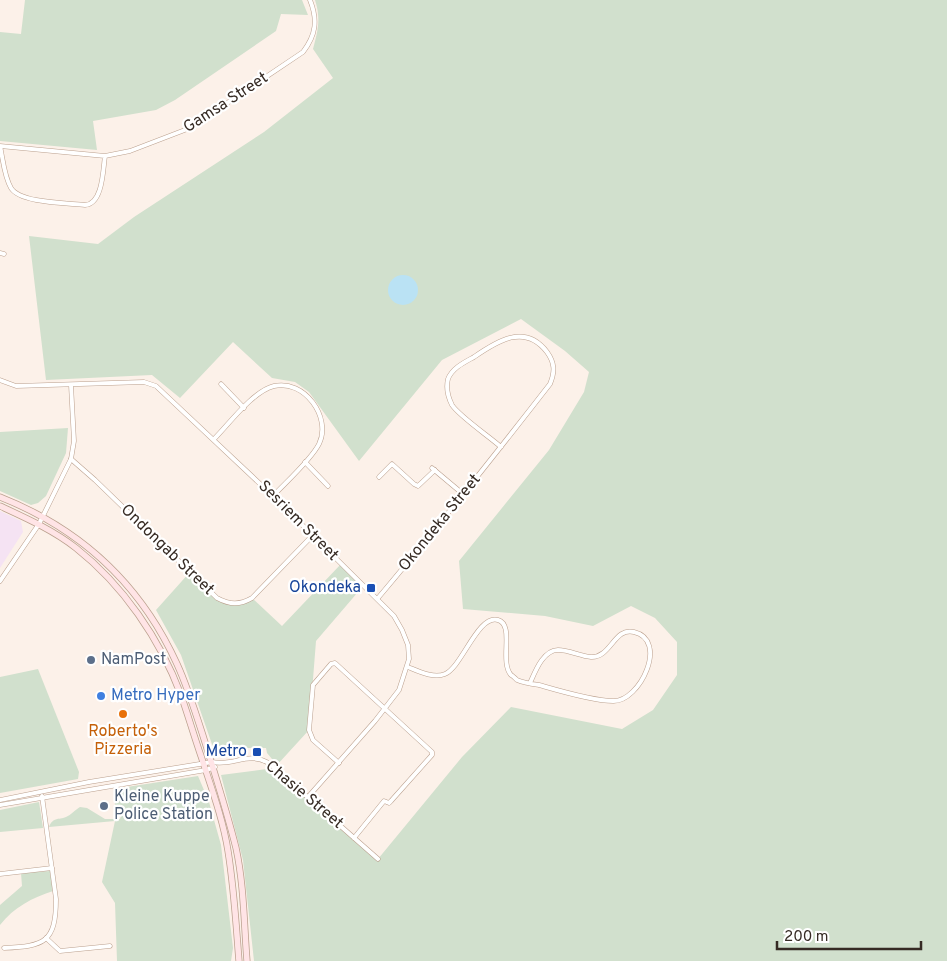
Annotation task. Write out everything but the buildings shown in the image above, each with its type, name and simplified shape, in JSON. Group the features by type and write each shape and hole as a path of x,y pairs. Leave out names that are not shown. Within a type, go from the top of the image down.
{"main road":[{"path":"0,497 43,517 66,531 103,560 118,575 148,613 177,664 188,691 212,765 236,848 247,961"},
{"path":"0,506 39,524 76,548 96,565 127,599 144,623 169,666 205,767 228,850 239,961"}],"street":[{"name":"Gamsa Street","path":"0,146 105,156 138,148 190,128 303,52 310,43 316,16 310,0"},
{"path":"0,146 9,184 15,193 25,198 85,204 89,204 97,197 105,156"},
{"name":"Okondeka Street","path":"378,598 501,447 550,384 554,373 548,354 539,343 528,337 500,340 456,368 449,377 448,395 456,409 501,447"},
{"name":"Sesriem Street","path":"0,380 16,386 150,383 163,392 274,496 394,616 408,645 409,659 408,667 399,690 386,708 308,797"},
{"path":"221,384 244,408"},
{"path":"0,581 39,524 71,459 74,441 71,385"},
{"path":"214,439 262,391 275,386 290,386 305,394 320,414 322,426 319,445 274,496"},
{"name":"Ondongab Street","path":"71,459 217,598 225,602 239,603 252,598 312,536"},
{"path":"379,477 396,460"},
{"path":"305,462 328,486"},
{"path":"392,464 418,486 433,469 463,494"},
{"path":"408,667 424,673 445,674 453,668 484,623 493,619 498,620 505,626 507,633 506,660 510,674 516,680 610,701 618,701 627,698 643,678 649,668 650,651 642,636 635,632 628,632 617,637 604,653 598,656 585,656 557,650 549,652 530,683"},
{"path":"339,763 310,736 312,689 331,664 335,663 431,749 432,755 392,802 384,801 354,838"},
{"name":"Chasie Street","path":"212,765 246,758 258,758 270,764 378,860"},
{"path":"0,805 212,765"},
{"path":"0,800 144,773 205,767"},
{"path":"4,948 36,945 46,938 54,926 56,899 41,792"},
{"path":"0,874 52,868"},
{"path":"46,938 60,951 110,946"}],"shaded area":[{"path":"0,511 21,521 23,532 0,568"}],"green space":[{"path":"25,0 302,0 308,15 281,14 276,31 175,100 156,110 93,121 97,150 0,141 0,32 21,34"},
{"path":"315,0 947,0 947,961 254,961 243,860 221,775 274,768 378,859 462,757 511,707 622,729 653,710 677,675 677,642 655,618 631,606 593,626 545,616 463,609 459,561 549,450 584,392 589,372 565,351 521,319 442,360 359,461 309,392 295,382 272,378 233,342 180,398 152,375 46,380 29,236 98,244 134,217 264,132 333,78 313,49 318,24"},
{"path":"68,428 66,453 46,496 38,503 31,505 0,491 0,432"},
{"path":"341,564 364,585 316,641 309,730 277,765 267,753 266,748 245,748 242,752 220,755 214,750 181,655 156,610 190,572 217,598 231,604 252,598 282,626"},
{"path":"38,669 79,772 78,779 0,793 0,677"},
{"path":"198,776 209,802 221,845 233,948 231,961 117,961 115,903 102,882 115,821 49,827 54,820 68,816 80,807 87,808 105,819 120,819 123,810 115,805 114,789"},
{"path":"39,802 43,828 0,832 0,810"},
{"path":"50,871 53,891 24,904 11,913 0,925 0,905 22,886 21,873"}],"water":[{"path":"403,275 414,279 418,290 414,301 403,305 392,301 388,290 392,279"}],"place":[{"name":"Okondeka","path":"371,588"},
{"name":"NamPost","path":"91,660"},
{"name":"Metro Hyper","path":"101,696"},
{"name":"Roberto's Pizzeria","path":"123,714"},
{"name":"Metro","path":"257,752"},
{"name":"Kleine Kuppe Police Station","path":"104,806"}]}
